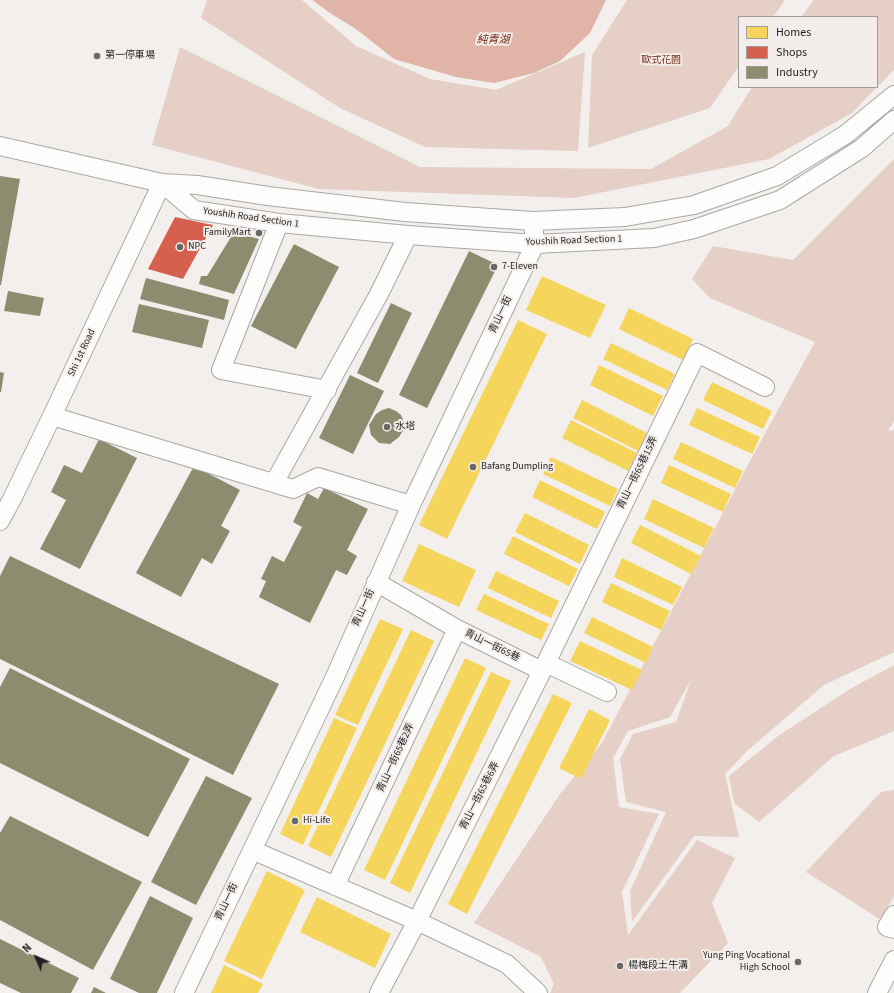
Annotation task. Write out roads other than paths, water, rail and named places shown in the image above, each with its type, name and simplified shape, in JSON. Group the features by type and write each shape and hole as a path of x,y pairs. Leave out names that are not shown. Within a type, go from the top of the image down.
{"street":[{"name":"Youshih Road Section 1","path":"0,146 162,183 197,185 268,196 405,212 533,221 625,218 694,205 777,176 845,135 894,95"},
{"name":"Youshih Road Section 1","path":"162,183 194,210 279,224 535,244 654,238 694,229 780,200 862,148 894,120"},
{"name":"Shi 1st Road","path":"0,521 6,498 52,416 162,183"},
{"path":"533,221 535,244"},
{"path":"279,224 221,370 327,390"},
{"path":"274,483 379,294 408,235"},
{"name":"青山一街","path":"184,993 334,679 411,505 535,244"},
{"name":"青山一街65巷15弄","path":"544,667 697,352 765,387"},
{"path":"52,416 293,489 318,477 411,505"},
{"name":"青山一街65巷","path":"376,582 457,629 544,667 607,692"},
{"name":"青山一街65巷2弄","path":"335,886 457,629"},
{"name":"青山一街65巷6弄","path":"379,993 417,921 544,667"},
{"path":"252,850 417,921 507,964 538,993"},
{"path":"894,915 887,927 894,929"},
{"path":"877,993 894,960"}],"water":[{"name":"純青湖","path":"312,0 606,0 590,33 560,61 534,73 494,83 456,77 394,59 356,29"}],"place":[{"name":"第一停車場","path":"97,56"},
{"name":"FamilyMart","path":"259,233"},
{"name":"NPC","path":"180,247"},
{"name":"7-Eleven","path":"494,267"},
{"name":"水塔","path":"387,427"},
{"name":"Bafang Dumpling","path":"473,467"},
{"name":"Hi-Life","path":"295,821"},
{"name":"Yung Ping Vocational High School","path":"798,962"},
{"name":"楊梅段土牛溝","path":"620,966"}],"park label":[{"name":"歐式花園","path":"661,61"}]}
